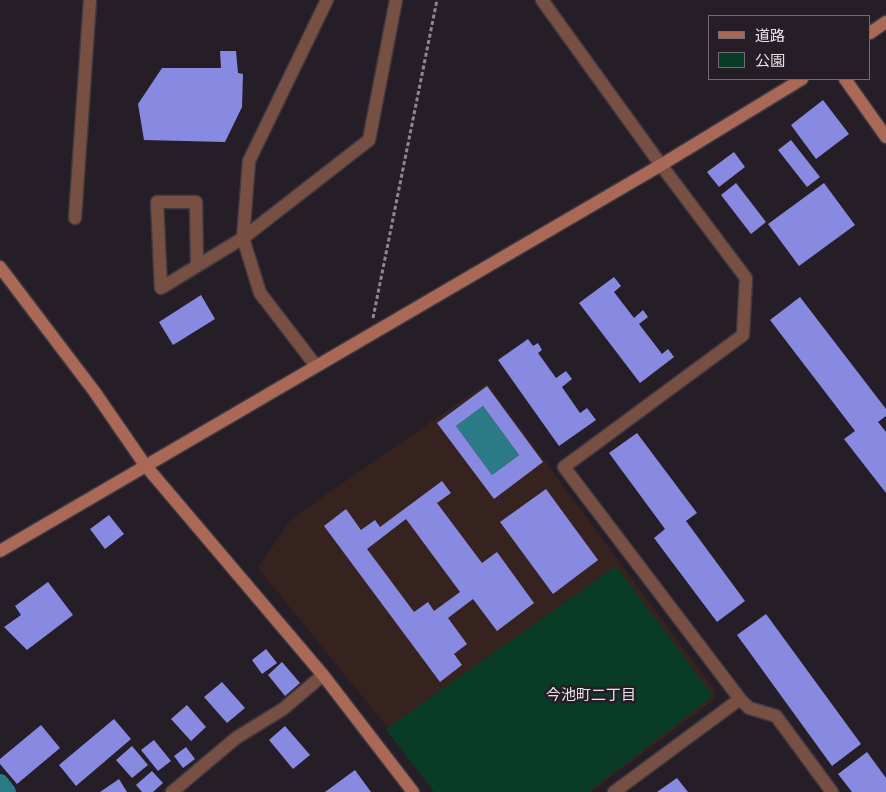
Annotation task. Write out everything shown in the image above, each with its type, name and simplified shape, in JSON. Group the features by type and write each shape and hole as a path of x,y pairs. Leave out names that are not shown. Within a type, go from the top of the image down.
{"street":[{"path":"75,218 90,0"},
{"path":"316,366 260,293 243,238 249,161 327,0"},
{"path":"197,265 196,202 158,202 161,288 243,238 369,140 396,0"},
{"path":"542,0 661,165 746,278 743,335 564,467 740,699 749,708 776,716 832,792"},
{"path":"871,33 886,22"},
{"path":"0,551 661,165 800,80"},
{"path":"847,80 886,136"},
{"path":"0,267 94,391 146,465 323,675 413,792"},
{"path":"172,792 236,738 283,709 323,675"},
{"path":"614,792 740,699"}],"path":[{"path":"369,336 437,0"}],"shaded area":[{"path":"487,383 716,692 714,700 591,792 436,792 388,728 258,568 291,519"}],"green space":[{"path":"616,566 713,696 588,792 434,792 386,729"}],"water":[{"path":"483,406 519,455 492,475 456,426"}],"building":[{"path":"220,51 236,51 238,73 243,74 242,107 225,142 144,140 138,104 162,68 221,68"},
{"path":"823,100 849,134 816,159 791,125"},
{"path":"791,140 820,177 807,187 778,150"},
{"path":"734,152 745,167 719,187 707,172"},
{"path":"736,183 766,222 751,234 721,195"},
{"path":"824,183 855,225 799,266 768,224"},
{"path":"614,277 621,286 614,292 634,318 643,310 648,317 639,324 662,354 668,349 674,357 640,383 579,303"},
{"path":"201,295 215,319 173,345 159,322"},
{"path":"800,297 886,409 886,416 878,422 886,432 886,493 844,439 855,431 770,320"},
{"path":"528,339 533,346 538,343 542,350 538,353 556,378 566,371 572,379 562,387 580,413 587,408 596,420 559,446 498,360"},
{"path":"487,386 543,462 494,499 437,423","holes":["483,406 519,455 492,475 456,426"]},
{"path":"637,433 697,513 686,521 745,601 717,622 654,538 665,529 609,453"},
{"path":"442,481 451,493 437,503 482,563 497,552 534,603 497,631 473,599 448,618 467,644 454,654 462,665 440,682 324,526 346,509 361,530 375,520 380,527","holes":["406,519 460,592 434,611 428,602 414,612 367,549"]},
{"path":"546,489 598,560 553,594 500,522"},
{"path":"109,515 124,534 105,549 90,529"},
{"path":"48,582 73,615 27,650 4,627 21,615 15,606"},
{"path":"766,614 861,744 832,766 737,635"},
{"path":"266,649 277,663 262,674 252,660"},
{"path":"282,662 300,683 285,696 268,675"},
{"path":"222,682 245,708 227,723 204,697"},
{"path":"187,705 206,727 191,741 171,719"},
{"path":"114,719 131,739 76,786 59,765"},
{"path":"41,725 60,748 17,784 0,764 0,759"},
{"path":"285,726 310,755 293,769 269,740"},
{"path":"154,740 171,761 158,771 141,750"},
{"path":"132,746 148,765 132,778 116,760"},
{"path":"186,747 195,759 183,768 174,756"},
{"path":"867,752 886,778 886,792 852,792 838,774"},
{"path":"355,770 371,792 325,792"},
{"path":"152,771 163,783 153,792 142,792 136,785"},
{"path":"677,778 688,792 657,792"},
{"path":"119,779 127,792 100,792"}],"waterway":[{"path":"0,783 7,792"}],"district":[{"name":"今池町二丁目","path":"591,696"}]}
